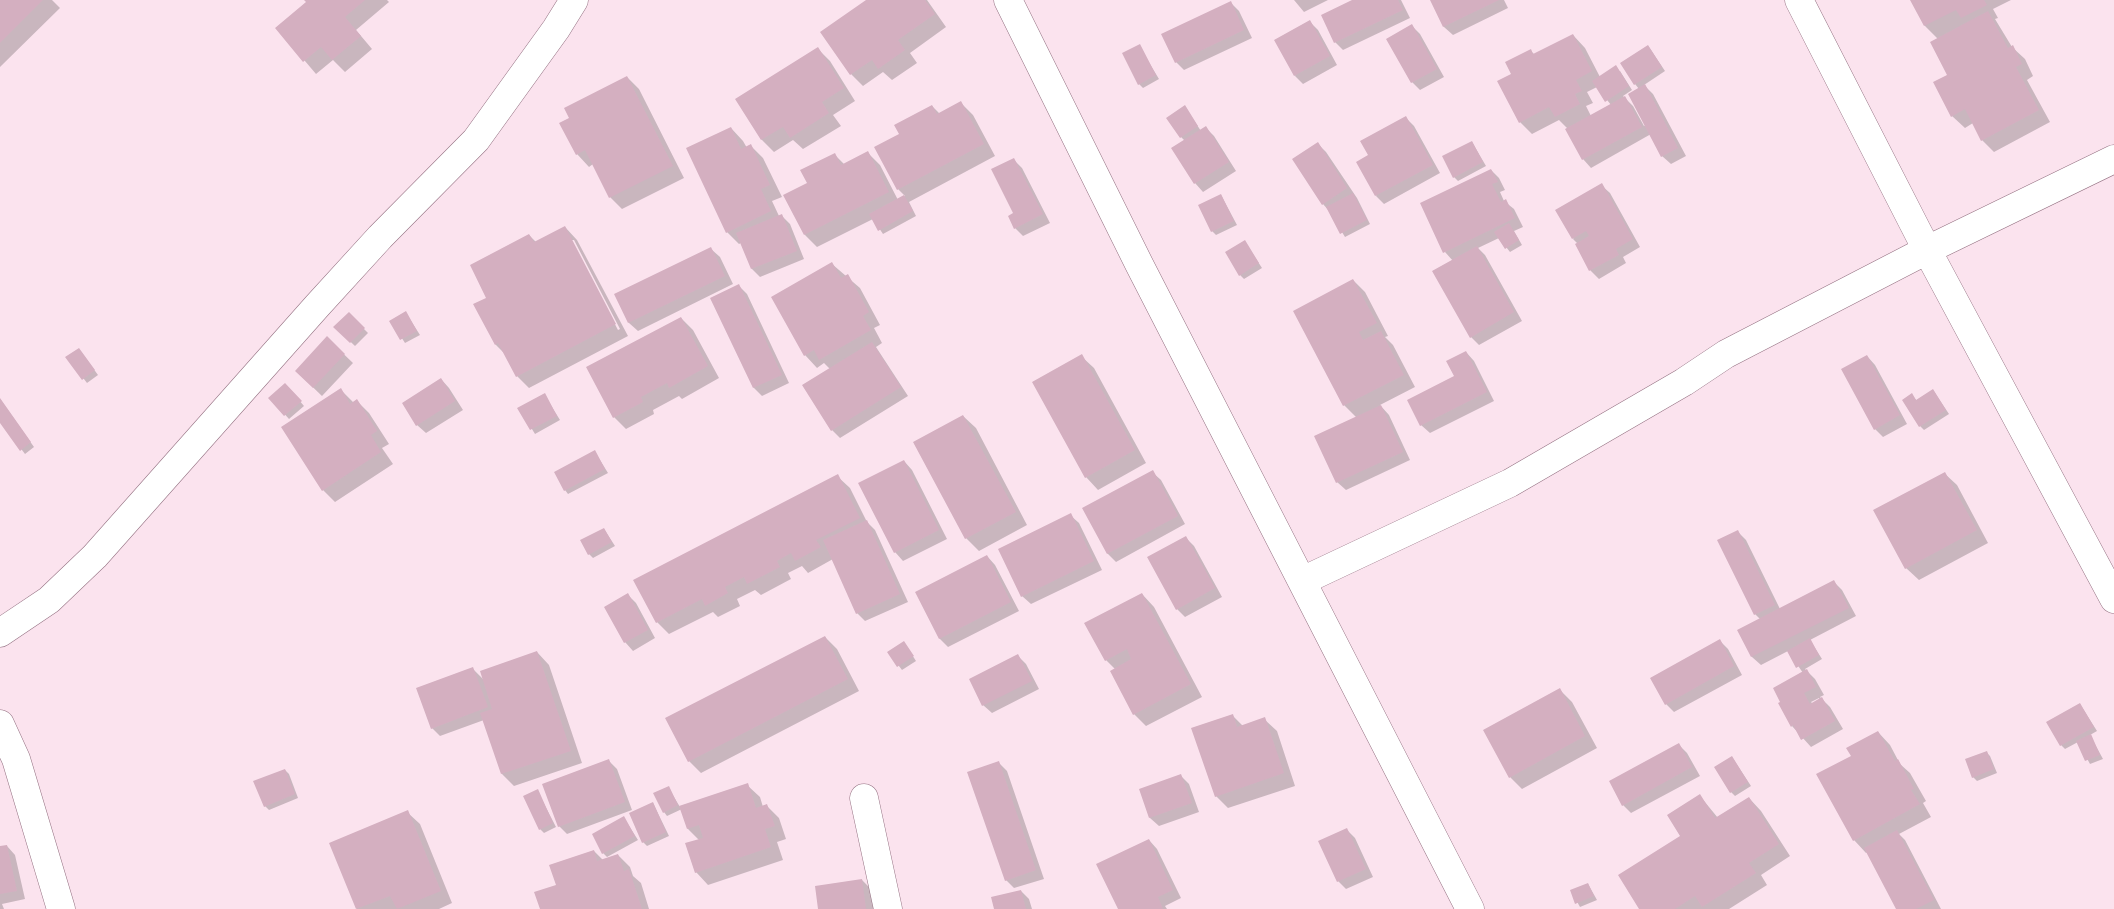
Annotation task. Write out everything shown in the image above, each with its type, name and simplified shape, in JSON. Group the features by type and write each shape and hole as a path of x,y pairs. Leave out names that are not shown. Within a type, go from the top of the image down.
{"street":[{"path":"0,633 49,600 95,556 380,237 476,140 556,29 574,0"},
{"path":"1008,0 1139,264 1470,909"},
{"path":"1799,0 1927,250 2114,599"},
{"path":"1302,581 1510,483 1684,382 1726,354 1927,250 2114,158"},
{"path":"0,724 16,759 61,909"},
{"path":"864,798 888,909"}],"building":[{"path":"0,0 43,0 0,43"},
{"path":"304,0 365,0 345,17 361,36 332,60 321,47 303,62 275,28 306,2"},
{"path":"866,0 925,0 935,14 898,40 905,50 878,69 872,60 850,75 820,32"},
{"path":"1352,0 1398,0 1403,10 1334,43 1321,15"},
{"path":"1430,0 1499,0 1443,27"},
{"path":"1910,0 1984,0 1987,5 1961,18 1956,10 1924,26"},
{"path":"1231,1 1244,30 1175,63 1161,34"},
{"path":"1988,11 2008,48 2013,45 2022,64 2016,67 2039,110 1981,141 1965,109 1951,117 1933,82 1947,75 1930,42"},
{"path":"1310,20 1330,56 1294,76 1274,40"},
{"path":"1412,24 1437,69 1411,83 1386,39"},
{"path":"1573,34 1592,71 1576,80 1582,91 1575,94 1580,104 1555,117 1549,107 1519,123 1497,81 1511,74 1505,62 1531,49 1533,54"},
{"path":"1140,44 1156,75 1138,85 1122,53"},
{"path":"1648,45 1662,67 1634,85 1620,63"},
{"path":"818,47 844,88 822,102 829,113 790,138 783,127 761,140 735,99"},
{"path":"1616,65 1629,86 1605,102 1592,81"},
{"path":"627,76 673,166 609,198 585,150 576,155 559,123 569,118 564,108"},
{"path":"1645,84 1678,148 1661,157 1628,94"},
{"path":"1625,96 1642,127 1582,160 1565,129"},
{"path":"961,101 984,144 897,190 874,147 899,134 894,125 932,105 937,114"},
{"path":"1185,105 1198,126 1180,138 1166,118"},
{"path":"1406,116 1433,165 1375,196 1356,162 1368,155 1360,141"},
{"path":"1206,126 1229,162 1194,184 1171,148"},
{"path":"731,127 741,149 751,144 770,185 761,189 771,211 726,233 686,148"},
{"path":"1472,141 1483,162 1453,178 1442,156"},
{"path":"1318,142 1347,188 1322,205 1292,159"},
{"path":"868,151 889,192 804,235 783,195 807,183 800,170 835,153 841,165"},
{"path":"1014,158 1043,214 1014,229 1008,216 1013,213 991,169"},
{"path":"1491,169 1498,182 1492,184 1501,202 1506,199 1515,218 1443,253 1420,203"},
{"path":"1602,183 1633,239 1616,249 1619,255 1589,271 1575,244 1589,236 1586,231 1572,239 1555,210"},
{"path":"1353,193 1367,220 1340,234 1326,207"},
{"path":"1221,194 1234,221 1211,232 1198,205"},
{"path":"904,195 913,211 878,231 869,214"},
{"path":"782,214 797,251 751,269 736,233"},
{"path":"1509,223 1519,240 1505,249 1494,232"},
{"path":"565,226 616,324 516,377 498,343 495,345 473,304 486,298 470,265 529,234 534,242"},
{"path":"1245,240 1259,263 1239,276 1225,252"},
{"path":"1477,246 1514,312 1470,338 1432,271"},
{"path":"711,247 725,276 628,323 614,294"},
{"path":"832,262 841,278 848,274 869,312 863,316 871,330 819,360 814,350 804,356 771,297"},
{"path":"1353,279 1377,323 1359,332 1363,340 1381,331 1404,375 1343,406 1293,311"},
{"path":"739,284 782,375 753,388 710,298"},
{"path":"406,311 417,331 400,340 389,321"},
{"path":"349,312 365,328 350,343 333,327"},
{"path":"681,317 708,366 669,388 667,383 641,397 643,402 613,418 586,367"},
{"path":"327,336 345,354 313,388 295,371"},
{"path":"872,342 901,387 831,431 802,385"},
{"path":"79,348 95,370 82,380 65,357"},
{"path":"1466,351 1487,392 1420,426 1407,400 1454,376 1446,361"},
{"path":"1082,354 1135,450 1085,478 1032,382"},
{"path":"1867,355 1900,415 1874,430 1841,369"},
{"path":"441,378 455,401 416,426 402,403"},
{"path":"285,383 302,401 284,416 268,398"},
{"path":"341,388 350,404 357,399 377,431 371,435 381,452 322,491 281,427"},
{"path":"1933,389 1946,410 1919,427 1902,400 1912,393 1916,400"},
{"path":"545,393 557,416 530,430 517,408"},
{"path":"0,398 31,442 20,451 0,423"},
{"path":"1381,405 1403,452 1336,483 1314,436"},
{"path":"963,415 1016,512 965,539 913,442"},
{"path":"595,450 605,469 564,491 554,472"},
{"path":"904,460 939,530 894,553 858,483"},
{"path":"1153,470 1178,516 1107,554 1082,508"},
{"path":"1945,472 1977,530 1905,569 1873,510"},
{"path":"838,474 860,518 816,540 821,547 795,561 791,553 777,561 780,567 747,584 744,577 725,587 728,593 705,606 702,599 656,623 633,580"},
{"path":"1071,513 1094,561 1021,597 998,549"},
{"path":"867,520 900,594 856,614 823,540"},
{"path":"604,528 612,542 588,555 580,540"},
{"path":"1738,530 1775,605 1754,615 1717,540"},
{"path":"1186,536 1215,588 1176,610 1147,557"},
{"path":"987,555 1011,602 939,639 915,592"},
{"path":"1834,580 1849,608 1751,657 1737,630"},
{"path":"628,593 648,630 624,643 604,607"},
{"path":"1142,593 1191,684 1133,715 1110,671 1131,659 1127,649 1105,661 1084,623"},
{"path":"825,636 848,679 688,762 665,718"},
{"path":"1810,638 1819,655 1796,668 1787,651"},
{"path":"1720,639 1734,666 1665,705 1650,678"},
{"path":"904,641 914,656 897,667 887,652"},
{"path":"537,651 571,751 501,774 480,713 492,709 480,671"},
{"path":"1018,654 1032,681 982,706 969,679"},
{"path":"473,667 488,707 431,729 416,688"},
{"path":"1807,669 1816,687 1804,693 1810,704 1822,697 1835,721 1801,740 1793,725 1791,727 1778,703 1780,702 1773,688"},
{"path":"1560,688 1585,736 1509,778 1483,730"},
{"path":"2080,703 2094,727 2060,746 2046,722"},
{"path":"1233,714 1237,727 1265,717 1284,773 1215,797 1191,728"},
{"path":"1878,731 1895,761 1898,759 1914,789 1911,790 1920,804 1853,841 1816,774 1851,756 1846,748"},
{"path":"2091,734 2100,755 2085,761 2076,741"},
{"path":"1679,743 1692,767 1622,806 1609,781"},
{"path":"1987,751 1994,769 1972,778 1965,759"},
{"path":"1732,756 1748,782 1730,793 1714,767"},
{"path":"609,759 625,802 558,827 542,784"},
{"path":"999,761 1036,870 1005,881 967,772"},
{"path":"285,769 295,794 264,807 253,781"},
{"path":"1181,774 1192,803 1149,818 1139,789"},
{"path":"748,783 756,808 767,804 775,826 765,829 771,847 695,873 685,843 703,838 699,825 687,829 679,806"},
{"path":"669,786 678,805 663,813 653,793"},
{"path":"538,789 553,823 539,830 523,796"},
{"path":"1700,794 1715,818 1749,797 1779,844 1749,863 1756,873 1702,907 1695,896 1675,909 1639,909 1618,875 1680,836 1667,815"},
{"path":"653,802 666,832 642,843 629,813"},
{"path":"408,810 441,891 397,909 390,896 356,909 329,843"},
{"path":"624,816 635,836 602,854 592,834"},
{"path":"1347,828 1366,869 1337,882 1318,841"},
{"path":"1897,830 1934,900 1916,909 1896,909 1864,848"},
{"path":"1149,839 1173,890 1158,897 1163,909 1118,909 1096,864"},
{"path":"7,845 17,891 0,894 0,846"},
{"path":"594,850 597,861 618,854 624,871 629,869 642,909 540,909 534,892 556,885 549,865"},
{"path":"862,879 866,909 818,909 815,886"},
{"path":"1588,883 1594,896 1575,904 1570,890"},
{"path":"1021,890 1026,909 994,909 991,897"}]}
